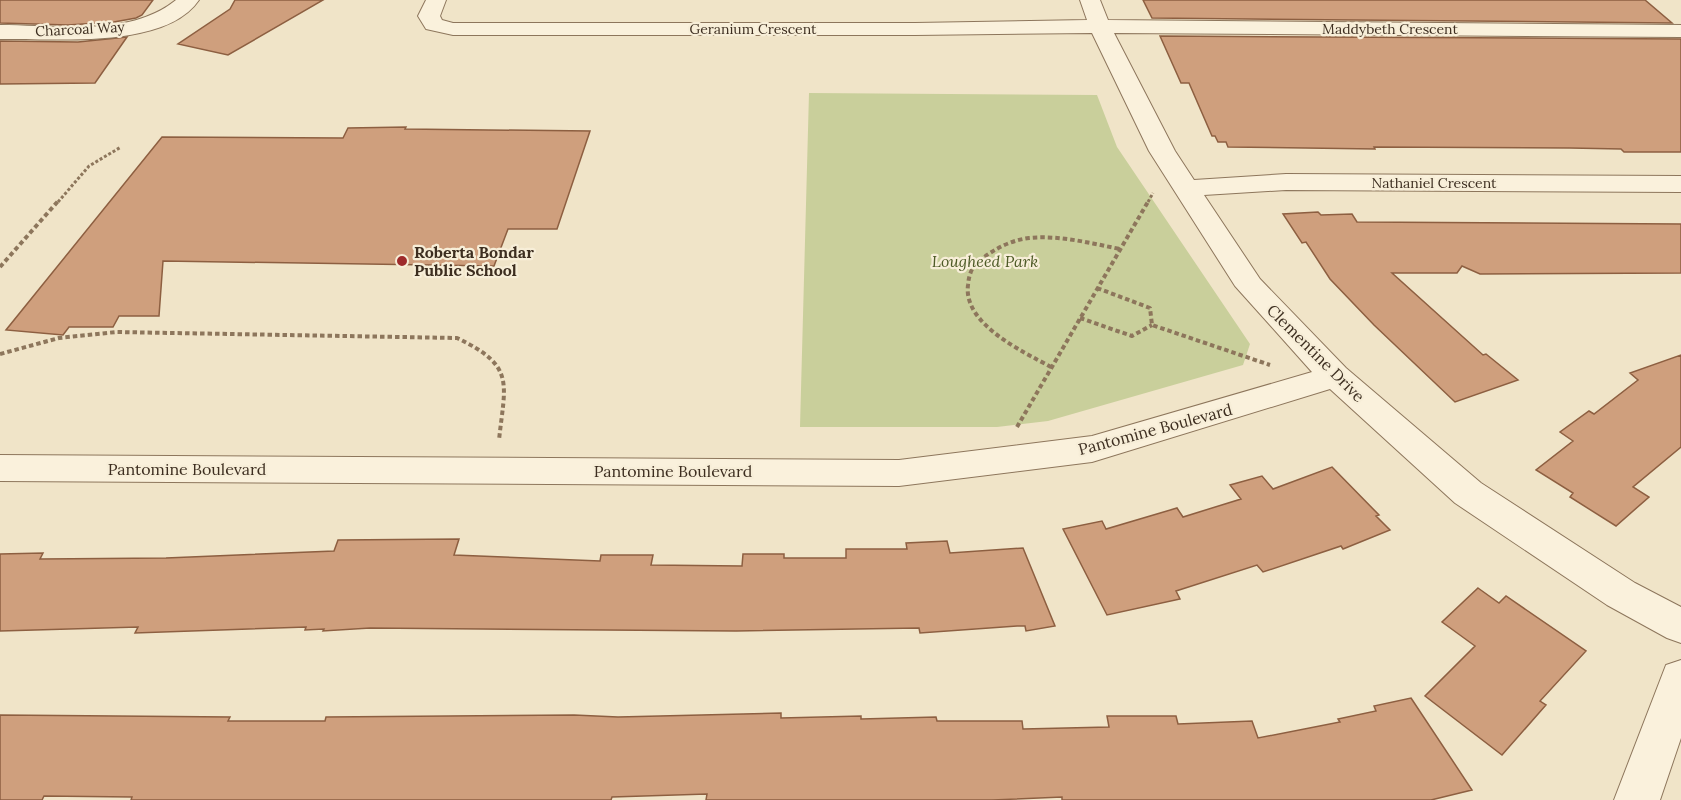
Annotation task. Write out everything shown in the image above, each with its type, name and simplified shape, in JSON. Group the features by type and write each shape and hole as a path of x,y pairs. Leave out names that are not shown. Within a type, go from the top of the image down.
{"street":[{"name":"Charcoal Way","path":"0,32 97,31 141,26 166,17 189,0"},
{"name":"Geranium Crescent","path":"436,0 429,16 434,24 453,29 915,29 1100,26"},
{"name":"Clementine Drive","path":"1090,0 1100,26 1162,151 1250,286 1335,376 1468,493 1621,594 1681,626"},
{"name":"Maddybeth Crescent","path":"1100,26 1681,31"},
{"name":"Nathaniel Crescent","path":"1187,188 1286,182 1681,184"},
{"name":"Pantomine Boulevard","path":"0,468 899,472 1092,449 1232,410 1335,376"},
{"path":"1637,800 1681,678"}],"path":[{"path":"0,267 89,166 121,147"},
{"path":"1022,457 1016,426 1155,189 1187,188"},
{"path":"1051,367 996,336 972,309 966,286 973,264 999,247 1031,238 1064,238 1120,249"},
{"path":"1096,288 1150,308 1152,325"},
{"path":"1080,318 1132,336 1152,325 1266,362 1294,389"},
{"path":"0,354 20,346 72,333 131,330 457,338 482,349 499,365 507,386 496,470"}],"green space":[{"name":"Lougheed Park","path":"809,93 1097,95 1117,147 1250,344 1243,365 1048,421 997,427 800,427"}],"building":[{"path":"0,0 153,0 142,15 136,18 68,25 0,23"},
{"path":"235,0 323,0 228,55 178,44 230,9"},
{"path":"1143,0 1645,0 1672,23 1152,18"},
{"path":"1160,36 1681,39 1681,152 1624,152 1621,149 1570,148 1228,147 1226,142 1218,142 1215,136 1212,136 1189,83 1181,83"},
{"path":"127,37 95,83 0,84 0,41 78,42"},
{"path":"406,127 405,129 590,131 557,229 508,229 494,266 163,261 159,316 119,316 113,327 69,327 63,335 6,330 162,137 343,138 348,128"},
{"path":"1318,212 1321,215 1352,214 1357,222 1681,224 1681,273 1480,274 1462,266 1457,273 1392,273 1483,355 1486,354 1518,380 1455,402 1374,325 1330,279 1306,242 1302,243 1283,214"},
{"path":"1681,355 1681,447 1633,487 1649,497 1616,526 1570,497 1573,493 1536,470 1573,441 1560,432 1589,411 1594,414 1638,380 1630,373"},
{"path":"1332,467 1379,515 1376,516 1390,530 1343,549 1341,546 1263,572 1257,565 1176,591 1180,599 1107,615 1063,529 1102,521 1106,529 1177,508 1183,517 1241,499 1230,485 1262,476 1273,489"},
{"path":"459,539 454,555 600,561 601,555 653,555 651,565 742,566 743,554 784,554 784,558 846,558 846,549 907,549 906,543 947,541 950,553 1023,548 1055,626 1026,631 1025,626 1017,626 920,633 919,628 736,631 370,628 323,631 324,629 305,630 306,627 135,633 138,627 0,631 0,554 43,553 40,559 166,558 334,551 338,540"},
{"path":"1478,588 1499,603 1506,596 1586,651 1540,701 1546,705 1502,755 1425,696 1475,646 1442,622"},
{"path":"1411,698 1472,790 1431,800 1062,800 1062,797 992,800 706,800 707,794 612,797 611,800 131,800 132,797 44,796 42,800 0,800 0,715 230,717 228,721 325,721 326,717 574,715 618,717 781,713 781,718 861,716 861,719 936,717 937,721 1022,721 1023,729 1109,727 1107,716 1176,716 1178,724 1252,721 1258,738 1340,722 1338,719 1376,711 1374,706"}],"place":[{"name":"Roberta Bondar Public School","path":"402,261"}]}
